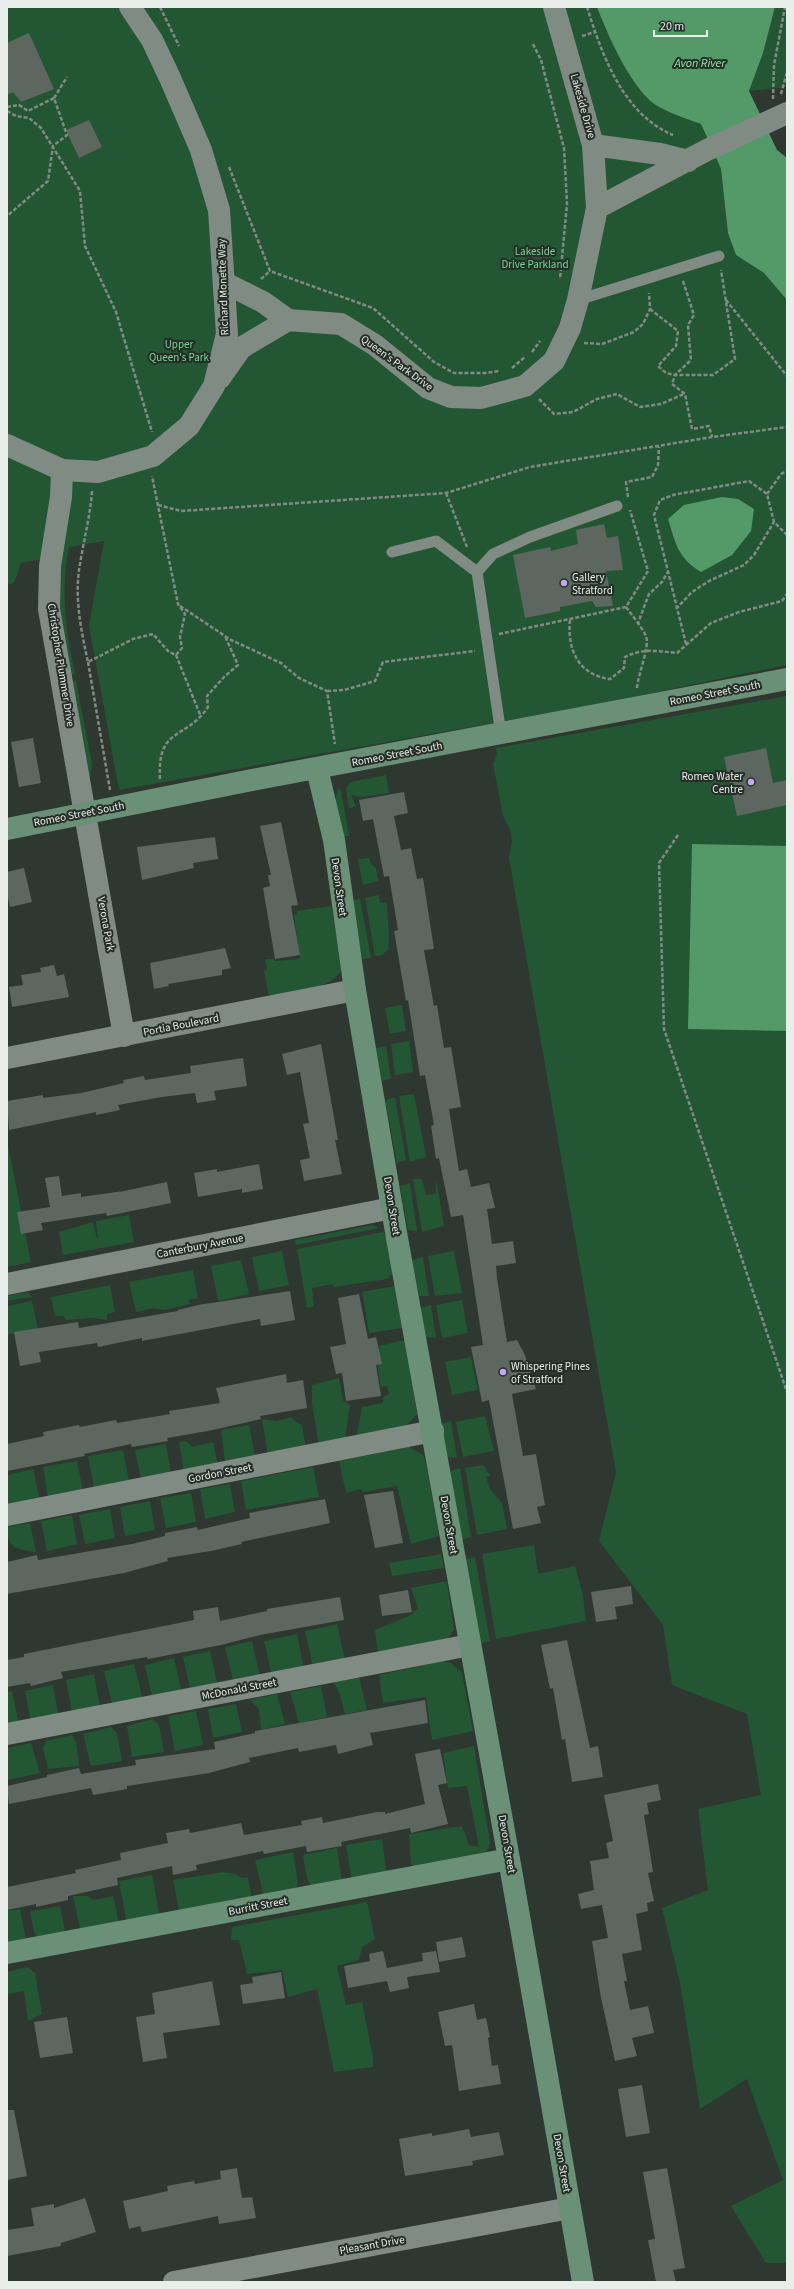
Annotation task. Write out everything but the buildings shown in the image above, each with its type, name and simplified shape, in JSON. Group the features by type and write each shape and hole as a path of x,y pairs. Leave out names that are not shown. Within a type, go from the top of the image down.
{"street":[{"name":"Richard Monette Way","path":"7,445 62,470 98,472 153,456 189,426 214,386 227,334 225,283 219,210 200,150 152,40 130,7"},
{"name":"Lakeside Drive","path":"554,7 593,145 597,208"},
{"path":"597,208 688,161 782,109"},
{"path":"593,145 628,151 660,154 688,161"},
{"name":"Queen's Park Drive","path":"288,320 341,324 375,345 428,388 451,397 481,398 525,386 554,360 570,328 578,300 597,208"},
{"path":"214,386 242,348 288,320 263,302 225,283"},
{"name":"Christopher Plummer Drive","path":"62,470 61,497 50,566 49,609 86,813"},
{"name":"Romeo Street South","path":"7,829 164,797 787,679"},
{"name":"Devon Street","path":"317,769 334,840 355,990 392,1208 510,1859 583,2282"},
{"name":"Verona Park","path":"86,813 124,1036"},
{"name":"Portia Boulevard","path":"7,1058 355,990"},
{"name":"Canterbury Avenue","path":"7,1284 392,1208"},
{"name":"Gordon Street","path":"7,1515 433,1431"},
{"name":"McDonald Street","path":"7,1734 470,1645"},
{"name":"Burritt Street","path":"7,1953 510,1859"},
{"name":"Pleasant Drive","path":"174,2282 570,2208"}],"lane":[{"path":"578,300 678,267 719,256"},
{"path":"477,572 493,554 530,537 617,506"},
{"path":"392,552 436,541 477,572 490,649 501,734"}],"path":[{"path":"160,7 180,48"},
{"path":"587,7 595,32 618,84 636,108 660,130 678,138"},
{"path":"782,109 772,97 774,65 785,7"},
{"path":"533,44 541,60 564,148 567,204 560,284"},
{"path":"782,109 780,98 787,72"},
{"path":"7,107 19,105 28,111 54,98 67,77"},
{"path":"7,216 48,181 52,146 67,135 54,98"},
{"path":"7,111 16,116 30,118 41,128 80,191 85,246 116,312 154,437 151,473 178,604 184,614 180,637 182,648 176,655"},
{"path":"226,161 270,271 373,308 434,362 454,372 485,373 512,368 534,350 542,339"},
{"path":"650,309 678,331 676,346 658,366 666,373 675,375 713,374 735,359 719,256"},
{"path":"678,267 694,315 688,325 691,360 675,375 672,384 685,394 692,429 709,426 712,437"},
{"path":"563,342 602,344 634,332 643,324 650,309 649,277"},
{"path":"726,300 787,376"},
{"path":"525,386 554,414 573,412 596,399 617,394 640,407 661,404 685,394"},
{"path":"158,505 181,511 446,493 530,467 659,447 712,437 787,427"},
{"path":"488,636 570,620 626,607 648,571 628,503 626,482 652,477 658,466 659,447"},
{"path":"766,494 781,474 787,471"},
{"path":"686,644 676,610 669,570 654,515 660,500 673,495 749,481 766,494 774,522 787,535"},
{"path":"92,483 90,520 79,566 78,596 81,631 88,662 111,793"},
{"path":"446,493 477,572"},
{"path":"676,610 692,592 709,581 744,566 754,555 774,522"},
{"path":"638,623 649,594 662,582 669,570"},
{"path":"570,620 568,634 571,650 584,667 596,677 610,679 624,668 625,658 635,652 647,650 677,653 710,623 739,612 782,601 787,594"},
{"path":"164,797 160,783 161,752 174,734 186,729 201,717 208,707 207,696 225,676 238,665 224,634 178,604"},
{"path":"626,607 647,637 647,650 638,674 638,708"},
{"path":"218,630 256,653 281,664 299,678 327,691 344,690 375,681 382,662 490,649"},
{"path":"88,662 133,639 153,634 169,652 176,655 201,717"},
{"path":"327,691 337,749"},
{"path":"678,835 660,863 664,1029 787,1392"}],"green space":[{"path":"7,7 597,7 605,29 658,107 701,124 721,169 728,233 736,255 764,273 787,300 787,665 589,706 119,790 89,626 104,541 69,547 65,579 65,611 75,674 65,676 42,559 21,563 14,583 7,585"},
{"path":"775,7 787,7 787,87 749,91 763,53"},
{"path":"76,680 92,764 90,779 67,682"},
{"path":"787,696 787,2263 766,2263 731,2206 783,2180 747,2079 700,2109 680,1983 662,1908 708,1890 698,1809 761,1795 747,1714 672,1685 663,1625 599,1541 616,1473 509,858 512,842 510,830 503,816 493,764 497,754 496,748"},
{"path":"386,775 389,793 361,797 351,795 356,806 349,809 346,788 351,782"},
{"path":"338,789 341,790 349,836 341,836 335,801"},
{"path":"369,858 371,864 376,868 378,881 363,885 358,859"},
{"path":"379,895 380,903 387,902 389,938 388,950 382,955 375,956 365,898"},
{"path":"360,898 371,958 362,959 352,901"},
{"path":"331,906 342,967 339,974 323,985 301,991 271,996 268,993 264,971 267,969 265,959 274,959 275,961 300,959 294,915 297,914 297,911"},
{"path":"402,1005 406,1031 390,1034 385,1008"},
{"path":"409,1041 413,1072 395,1075 391,1044"},
{"path":"386,1046 391,1079 382,1081 376,1048"},
{"path":"414,1094 426,1157 410,1162 399,1096"},
{"path":"395,1097 406,1160 397,1163 385,1100"},
{"path":"7,1140 31,1262 7,1267"},
{"path":"413,1179 422,1179 426,1195 436,1194 436,1179 444,1226 422,1232"},
{"path":"410,1183 417,1231 408,1230 400,1186"},
{"path":"129,1215 134,1242 63,1255 59,1232 93,1222 98,1239 96,1221"},
{"path":"372,1225 379,1228 296,1245 295,1240"},
{"path":"383,1232 388,1242 393,1273 387,1279 334,1287 332,1284 312,1288 314,1306 307,1308 297,1249"},
{"path":"282,1251 289,1285 259,1291 252,1257"},
{"path":"454,1251 462,1293 435,1296 428,1256"},
{"path":"423,1257 429,1296 419,1296 412,1260"},
{"path":"241,1260 249,1294 218,1301 211,1266"},
{"path":"193,1270 198,1298 188,1300 190,1304 164,1310 154,1308 136,1312 129,1282"},
{"path":"110,1285 115,1312 107,1314 107,1320 93,1318 66,1320 64,1316 55,1316 51,1297"},
{"path":"395,1286 402,1328 369,1333 362,1292"},
{"path":"28,1292 32,1297 7,1301 7,1296"},
{"path":"462,1300 468,1333 442,1338 436,1305"},
{"path":"32,1301 38,1329 7,1335 7,1306"},
{"path":"431,1305 436,1338 426,1337 420,1308"},
{"path":"405,1340 417,1414 406,1426 357,1435 362,1407 383,1403 383,1397 389,1394 387,1386 381,1387 378,1370 379,1346"},
{"path":"471,1357 478,1390 452,1395 445,1362"},
{"path":"339,1378 343,1401 350,1405 345,1438 319,1445 312,1404 312,1385"},
{"path":"485,1416 494,1451 463,1457 456,1422"},
{"path":"291,1417 297,1423 302,1425 306,1448 268,1455 262,1419 277,1421"},
{"path":"451,1421 457,1458 447,1457 440,1424"},
{"path":"249,1425 255,1456 225,1461 221,1430"},
{"path":"186,1441 193,1447 213,1442 218,1465 184,1472 179,1442"},
{"path":"166,1444 171,1473 141,1479 135,1450"},
{"path":"409,1447 423,1455 426,1463 439,1536 411,1544 397,1486 363,1492 361,1489 346,1493 339,1461"},
{"path":"123,1450 129,1481 94,1487 88,1456"},
{"path":"77,1461 83,1491 48,1498 43,1467"},
{"path":"484,1465 490,1476 486,1477 490,1489 502,1503 507,1529 477,1535 465,1468"},
{"path":"313,1467 319,1497 246,1510 241,1481"},
{"path":"460,1468 471,1537 460,1540 448,1472"},
{"path":"33,1469 40,1500 7,1506 7,1475"},
{"path":"230,1484 235,1512 205,1519 200,1489"},
{"path":"191,1493 196,1522 166,1528 160,1498"},
{"path":"150,1501 155,1530 125,1536 120,1507"},
{"path":"110,1509 115,1538 85,1544 79,1515"},
{"path":"72,1515 77,1544 47,1551 41,1521"},
{"path":"30,1523 36,1552 14,1547 11,1544 7,1534 7,1527"},
{"path":"534,1545 538,1574 575,1566 583,1596 586,1621 496,1639 482,1554"},
{"path":"441,1554 444,1568 392,1576 389,1563"},
{"path":"475,1557 490,1641 478,1644 464,1560"},
{"path":"447,1582 454,1629 447,1641 378,1654 375,1630 411,1615 418,1608 411,1588"},
{"path":"337,1624 345,1660 313,1667 305,1631"},
{"path":"297,1634 304,1669 272,1676 264,1641"},
{"path":"252,1641 260,1677 234,1683 225,1647"},
{"path":"210,1651 218,1687 191,1693 183,1657"},
{"path":"174,1658 182,1694 153,1701 145,1665"},
{"path":"443,1661 451,1663 462,1673 473,1731 432,1740 426,1697 383,1703 379,1675"},
{"path":"134,1664 143,1700 113,1707 104,1671"},
{"path":"94,1674 100,1707 72,1713 66,1680"},
{"path":"359,1678 367,1710 345,1714 340,1694 333,1682"},
{"path":"53,1685 59,1718 31,1723 25,1691"},
{"path":"321,1686 327,1717 299,1723 290,1692"},
{"path":"12,1691 19,1725 7,1727 7,1692"},
{"path":"277,1694 285,1724 261,1730 259,1709 250,1700"},
{"path":"236,1704 242,1732 213,1738 208,1709"},
{"path":"196,1711 203,1745 175,1751 168,1716"},
{"path":"153,1719 159,1725 164,1752 132,1757 127,1726"},
{"path":"111,1727 117,1733 122,1761 91,1766 83,1734"},
{"path":"72,1735 76,1742 79,1766 48,1769 43,1748 46,1741"},
{"path":"31,1743 40,1773 7,1780 7,1748"},
{"path":"474,1746 490,1842 489,1848 482,1854 416,1868 411,1864 409,1834 462,1826 469,1845 479,1847 467,1786 448,1788 443,1753"},
{"path":"382,1839 387,1874 355,1880 351,1876 346,1845"},
{"path":"337,1848 342,1882 312,1888 307,1879 303,1855"},
{"path":"293,1852 298,1882 296,1892 264,1898 255,1860"},
{"path":"223,1872 235,1874 242,1878 248,1877 252,1900 180,1915 173,1880"},
{"path":"152,1875 160,1919 127,1924 119,1881"},
{"path":"73,1896 87,1896 94,1900 113,1896 120,1927 81,1933"},
{"path":"367,1902 375,1939 362,1947 359,1960 337,1966 346,2005 362,2002 373,2057 373,2067 334,2072 317,1989 288,1997 282,1970 247,1974 239,1940 231,1940 232,1927"},
{"path":"60,1906 66,1937 41,1942 34,1932 30,1911"},
{"path":"20,1909 27,1945 7,1949 7,1911"},
{"path":"27,1967 35,1973 42,2014 28,2021 24,1991 7,1994 7,1972"}],"water":[{"name":"Avon River","path":"597,7 775,7 763,53 749,91 777,150 787,158 787,300 764,273 736,255 728,233 721,169 701,124 674,114 659,107 649,100 622,62 607,32"},
{"path":"722,497 738,499 754,509 751,531 732,555 701,572 687,561 678,549 668,519 684,505"},
{"path":"692,844 787,846 787,1031 688,1029"}],"place":[{"name":"Gallery Stratford","path":"564,583"},
{"name":"Romeo Water Centre","path":"751,782"},
{"name":"Whispering Pines of Stratford","path":"503,1372"}],"park label":[{"name":"Lakeside Drive Parkland","path":"535,257"},
{"name":"Upper Queen's Park","path":"179,350"}]}
